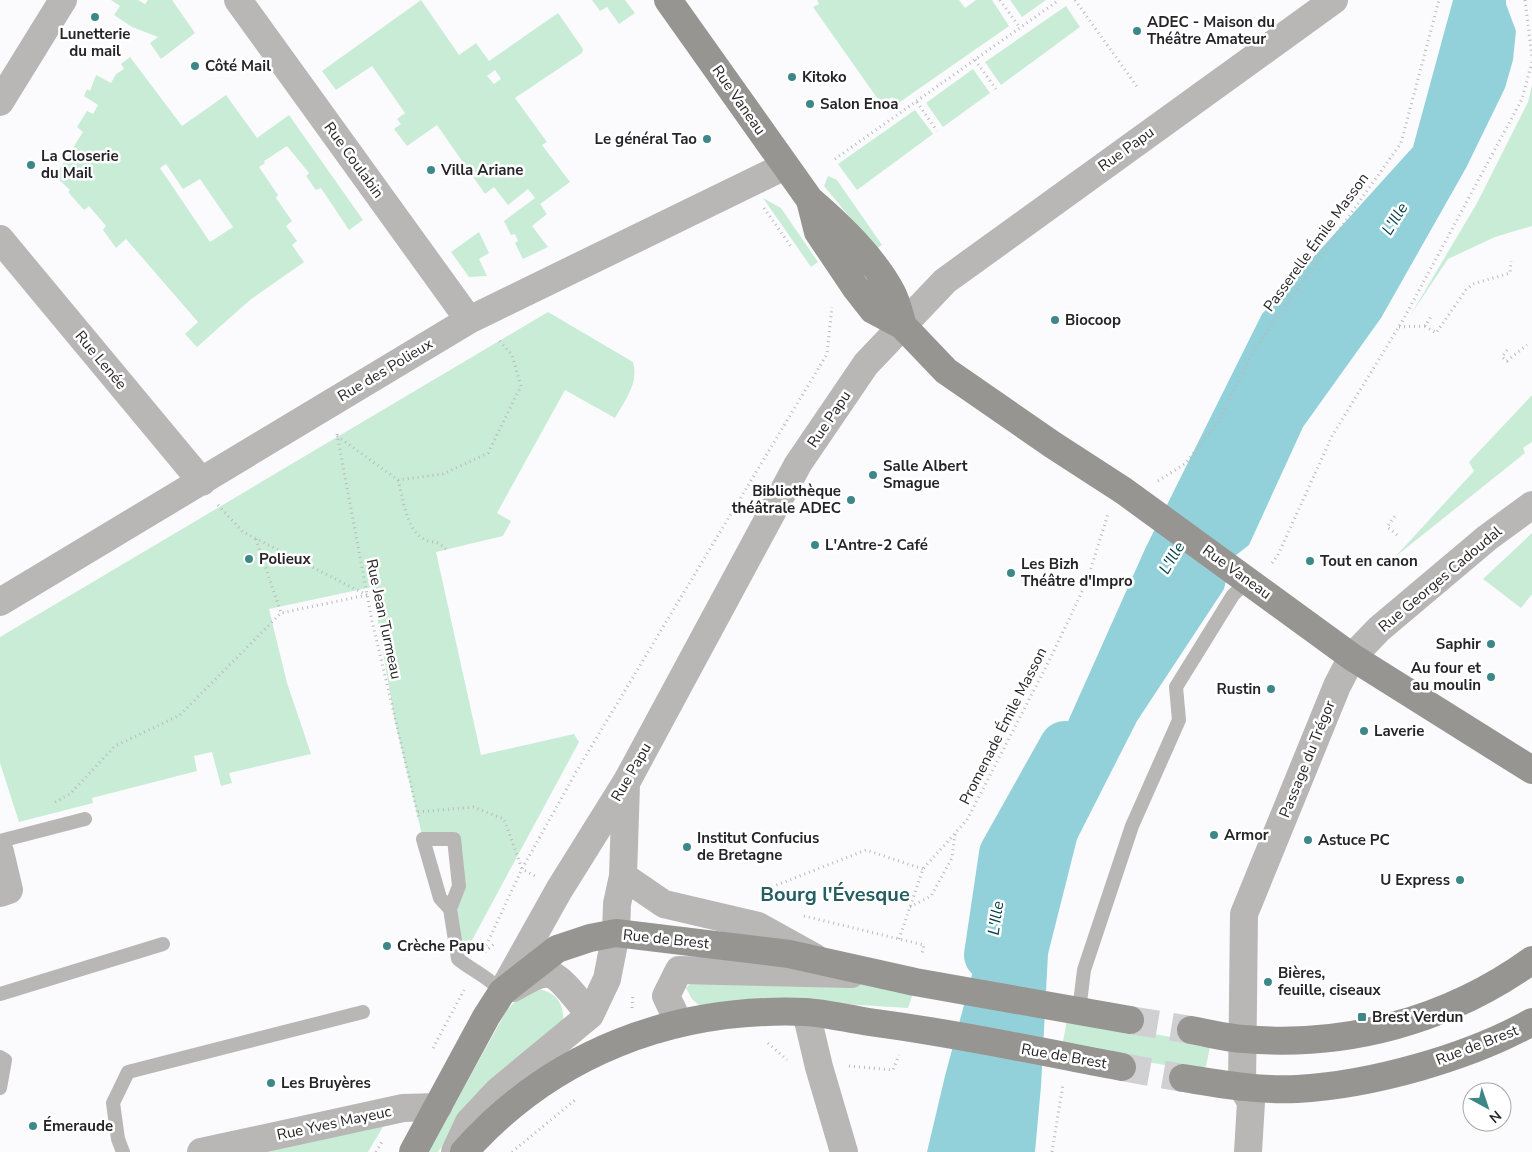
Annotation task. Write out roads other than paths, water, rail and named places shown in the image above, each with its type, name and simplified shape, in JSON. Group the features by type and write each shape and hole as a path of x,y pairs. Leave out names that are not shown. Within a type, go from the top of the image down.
{"main road":[{"name":"Rue Vaneau","path":"668,0 810,200 818,232 873,310 903,326 946,371 1053,445 1116,501 1248,580 1352,657 1532,770"},
{"name":"Rue de Brest","path":"413,1152 486,1017 502,992 557,949 590,938 616,933 740,947 819,960 888,975 1130,1020"},
{"path":"1191,1030 1243,1039 1327,1038 1386,1029 1426,1016 1461,1001 1532,960"},
{"name":"Rue de Brest","path":"464,1152 507,1108 557,1073 590,1054 624,1040 679,1023 746,1013 806,1012 909,1028 1122,1067"},
{"name":"Rue de Brest","path":"1184,1078 1242,1087 1296,1089 1356,1081 1416,1068 1486,1043 1532,1022"}],"street":[{"path":"0,102 63,0"},
{"name":"Rue Coulabin","path":"238,0 470,320"},
{"name":"Rue Papu","path":"502,992 559,890 626,781 798,464 860,372 945,281 1334,0"},
{"name":"Rue des Polieux","path":"0,602 202,482 327,404 470,320 785,166"},
{"name":"Rue Lenée","path":"0,239 202,482"},
{"name":"Rue Georges Cadoudal","path":"1352,657 1379,629 1453,566 1532,504"},
{"name":"Passage du Trégor","path":"1242,1087 1244,914 1337,686 1352,657"},
{"path":"455,1152 469,1122 498,1091 590,1015 607,979 616,933 617,904 623,876 626,781"},
{"path":"0,852 9,890 0,893"},
{"name":"Rue de Brest","path":"623,876 664,904 758,926 819,960"},
{"name":"Rue de Brest","path":"679,1023 666,996 679,970 888,975"},
{"path":"502,992 538,976 549,974 557,978 590,1015"},
{"path":"806,1012 829,1066 844,1152"},
{"path":"1242,1087 1251,1102 1248,1152"},
{"name":"Rue Yves Mayeuc","path":"202,1152 402,1108 438,1107"}],"lane":[{"path":"1071,1009 1132,826 1179,720 1176,687 1234,596 1248,580"},
{"path":"0,841 85,820"},
{"path":"450,909 440,898 423,839 454,839 459,886 450,909 458,959 474,971 492,980 502,992"},
{"path":"0,994 163,944"},
{"path":"123,1152 118,1139 113,1103 128,1072 363,1012"},
{"path":"0,1057 5,1060 0,1088"}],"water":[{"path":"1453,0 1506,0 1516,31 1513,60 1505,88 1466,168 1381,318 1303,427 1249,545 1231,559 1224,589 1137,721 1077,839 1048,954 1041,1086 1035,1152 927,1152 980,945 998,889 1040,784 1145,549 1262,314 1413,147"}],"waterway":[{"name":"L'Ille","path":"990,955 1005,854 1065,747"}],"tunnel":[{"path":"1130,1020 1191,1030"},
{"path":"1122,1067 1183,1078"}],"place":[{"name":"Lunetterie du mail","path":"95,17"},
{"name":"ADEC - Maison du Théâtre Amateur","path":"1137,31"},
{"name":"Côté Mail","path":"195,66"},
{"name":"Kitoko","path":"792,77"},
{"name":"Salon Enoa","path":"810,104"},
{"name":"Le général Tao","path":"707,139"},
{"name":"La Closerie du Mail","path":"31,165"},
{"name":"Villa Ariane","path":"431,170"},
{"name":"Biocoop","path":"1055,320"},
{"name":"Salle Albert Smague","path":"873,475"},
{"name":"Bibliothèque théâtrale ADEC","path":"851,500"},
{"name":"L'Antre-2 Café","path":"815,545"},
{"name":"Polieux","path":"249,559"},
{"name":"Tout en canon","path":"1310,561"},
{"name":"Les Bizh Théâtre d'Impro","path":"1011,573"},
{"name":"Saphir","path":"1491,644"},
{"name":"Au four et au moulin","path":"1491,677"},
{"name":"Rustin","path":"1271,689"},
{"name":"Laverie","path":"1364,731"},
{"name":"Armor","path":"1214,835"},
{"name":"Astuce PC","path":"1308,840"},
{"name":"Institut Confucius de Bretagne","path":"687,847"},
{"name":"U Express","path":"1460,880"},
{"name":"Crèche Papu","path":"387,946"},
{"name":"Bières, feuille, ciseaux","path":"1268,982"},
{"name":"Brest Verdun","path":"1362,1017"},
{"name":"Les Bruyères","path":"271,1083"},
{"name":"Émeraude","path":"33,1126"}],"district":[{"name":"Bourg l'Évesque","path":"835,894"}]}
